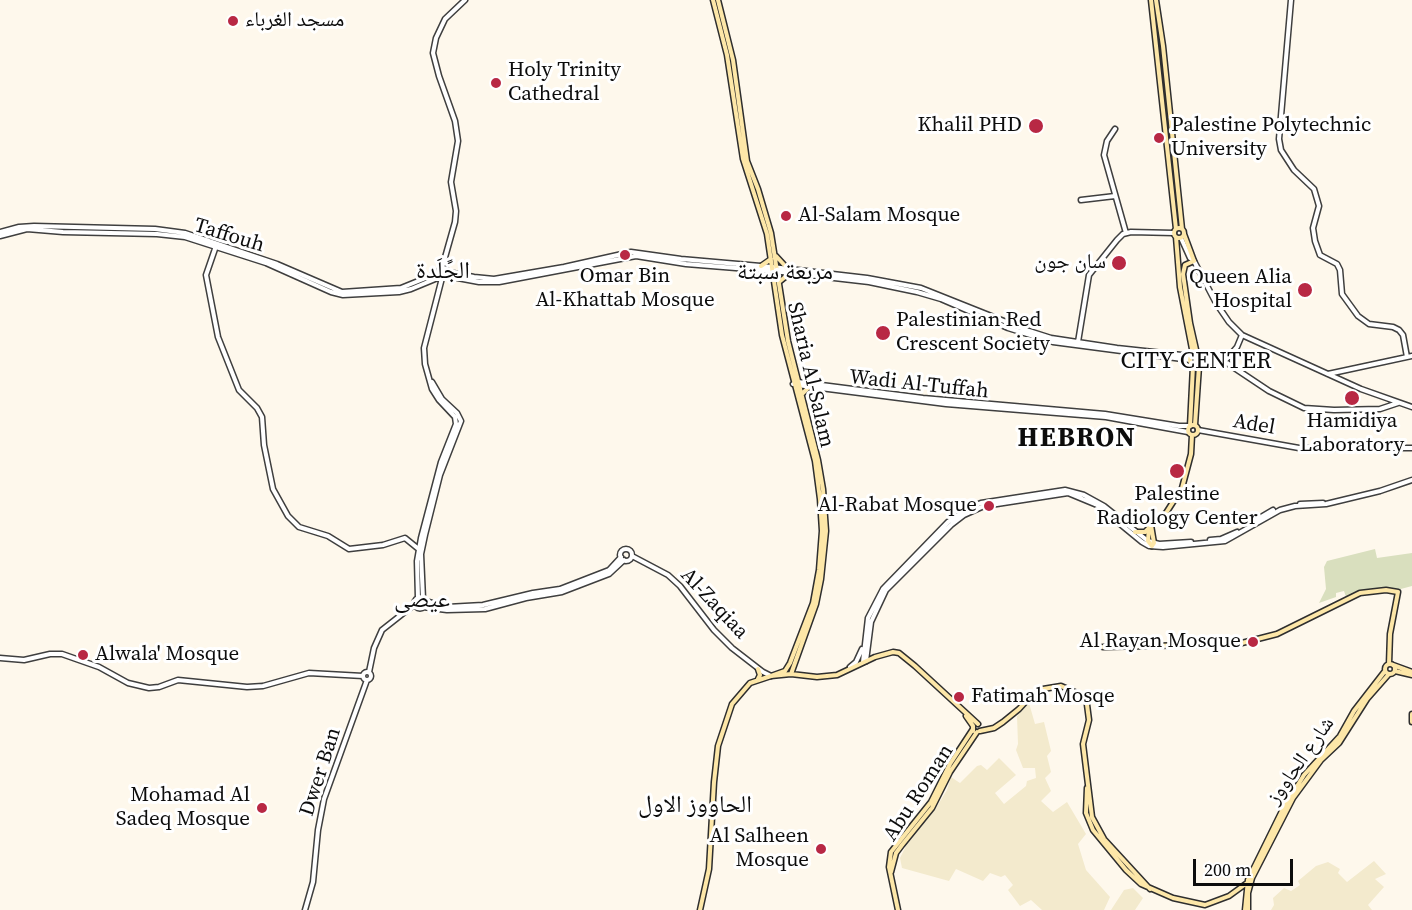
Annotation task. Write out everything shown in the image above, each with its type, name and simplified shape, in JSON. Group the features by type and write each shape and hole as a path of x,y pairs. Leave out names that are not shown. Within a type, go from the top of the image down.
{"main road":[{"name":"Sharia Al-Salam","path":"713,0 726,51 742,159 765,225 771,258 779,282 788,341 815,461 820,499 822,531 813,603 790,663 785,671 771,676"},
{"name":"Sharia Al-Salam","path":"718,0 733,60 747,161 766,215 774,254 782,335 818,460 826,531 816,604 791,674"},
{"path":"1151,0 1179,233"},
{"path":"1156,0 1163,46 1178,201 1180,287 1193,356"},
{"path":"774,254 789,271 779,282"},
{"path":"761,266 771,258"},
{"path":"1192,425 1193,356 1183,274 1185,265 1194,261"},
{"path":"1135,532 1145,532 1166,513 1182,488 1191,454 1190,433 1199,366 1202,364 1202,358 1193,356"},
{"path":"1193,366 1199,366"},
{"path":"801,395 808,388"},
{"path":"1190,433 1198,430 1192,425"},
{"path":"1150,526 1151,544"},
{"path":"1103,647 1238,644 1277,634 1360,593 1386,590 1398,592 1390,634 1391,665 1395,671"},
{"path":"700,910 708,869 718,746 732,704 750,683 758,679 791,674 817,677 837,675 887,652 899,653 961,708 977,728 993,728 1020,709 1031,696 1043,689 1061,687 1086,697 1089,720 1083,744 1088,784 1086,813 1093,830 1126,870 1150,889 1173,898 1205,905 1229,896 1249,883"},
{"path":"1391,665 1412,674"},
{"name":"شارع الحاووز","path":"1246,910 1249,883 1283,809 1297,785 1313,763 1340,736 1354,711 1387,672 1385,668 1391,665"},
{"path":"758,669 760,675 758,679"},
{"path":"1387,672 1412,674"},
{"path":"1412,714 1412,722"},
{"name":"Abu Roman","path":"898,910 890,873 896,854 932,808 950,772 977,728"}],"street":[{"path":"415,604 418,608 423,601 417,561 441,462 457,422 435,394 429,382 424,357 456,211 451,182 458,141 455,121 444,93 433,53 436,38 445,19 465,0"},
{"path":"1291,0 1279,139 1281,150 1294,170 1314,189 1319,206 1313,228 1315,241 1320,255 1337,264 1340,270 1342,294 1358,316 1369,324 1400,330 1410,357 1327,374"},
{"path":"1115,129 1107,141 1104,155 1126,233"},
{"path":"1082,200 1116,196"},
{"path":"0,234 19,227 33,226 155,229 185,233 294,270 342,292 401,288 443,273 494,279 631,252 761,266 879,284 923,293 1040,339 1193,356"},
{"path":"1078,344 1089,275 1117,240 1126,233 1179,233 1190,258 1194,261 1216,303 1229,322 1242,335 1327,374 1412,407"},
{"path":"217,244 206,275 218,337 239,390 257,408 262,417 264,445 273,489 288,516 299,527 328,536 349,549 383,545 401,538 409,540 420,549"},
{"path":"443,273 479,282 499,282 636,256 686,264 775,269"},
{"path":"1224,362 1237,347 1242,335"},
{"path":"1202,358 1224,362 1269,391 1304,408 1371,409 1398,403"},
{"name":"Wadi Al-Tuffah","path":"797,384 808,388 946,404 1106,417 1190,433"},
{"name":"Wadi Al-Tuffah","path":"797,384 1105,414 1179,426 1192,425"},
{"name":"Adel","path":"1198,430 1299,448 1412,448"},
{"path":"864,662 871,622 886,590 951,525 964,515 984,506 1068,493 1097,505 1136,538 1151,544 1225,541 1280,510 1295,506 1326,504 1380,491 1412,480"},
{"path":"845,671 856,662 863,645 868,618 883,589 948,522 969,508 988,502 1065,490 1084,495 1104,506 1151,544"},
{"path":"0,658 23,660 50,654 62,654 99,667 128,683 149,688 178,680 258,687 309,673 365,678 382,630 415,604 423,601 447,610 485,609 526,598 560,593 609,574 622,559 621,552 626,549 631,551 632,556 629,560 622,559"},
{"name":"Al-Zaqiaa","path":"632,556 668,575 680,586 720,636 758,669 771,676"},
{"path":"863,645 864,662"},
{"path":"866,652 875,657"},
{"name":"Dwer Ban","path":"305,910 313,882 318,830 324,799 365,678"}],"shaded area":[{"path":"1029,703 1035,724 1044,722 1051,751 1047,756 1051,772 1045,778 1051,791 1041,801 1053,812 1067,802 1086,834 1078,844 1086,870 1110,897 1104,910 1042,910 1031,900 1020,906 1008,890 1013,885 1005,875 1001,877 990,873 983,881 956,869 949,881 902,868 900,858 906,846 936,808 947,790 951,777 960,783 977,766 981,765 987,770 999,758 1016,775 995,793 1004,804 1026,786 1027,781 1036,778 1035,768 1023,768 1016,750 1018,744 1017,716"},
{"path":"1374,861 1386,874 1375,879 1384,887 1368,905 1372,910 1271,910 1274,905 1273,898 1284,888 1291,891 1300,885 1298,881 1316,866 1328,862 1340,869 1338,873 1347,882"},
{"path":"1133,888 1143,898 1135,910 1111,910 1124,890"}],"green space":[{"path":"1375,549 1377,558 1412,553 1412,586 1397,590 1384,588 1364,590 1346,597 1344,591 1336,593 1336,597 1319,603 1326,589 1324,567 1327,561"}],"place":[{"name":"مسجد الغرباء","path":"233,21"},
{"name":"Holy Trinity Cathedral","path":"496,83"},
{"name":"Khalil PHD","path":"1036,126"},
{"name":"Palestine Polytechnic University","path":"1159,138"},
{"name":"Al-Salam Mosque","path":"786,216"},
{"name":"Omar Bin Al-Khattab Mosque","path":"625,255"},
{"name":"سان جون","path":"1119,263"},
{"name":"Queen Alia Hospital","path":"1305,290"},
{"name":"Palestinian Red Crescent Society","path":"883,333"},
{"name":"Hamidiya Laboratory","path":"1352,398"},
{"name":"Palestine Radiology Center","path":"1177,471"},
{"name":"Al-Rabat Mosque","path":"989,506"},
{"name":"Al Rayan Mosque","path":"1253,642"},
{"name":"Alwala' Mosque","path":"83,655"},
{"name":"Fatimah Mosqe","path":"959,697"},
{"name":"Mohamad Al Sadeq Mosque","path":"262,808"},
{"name":"Al Salheen Mosque","path":"821,849"}],"district":[{"name":"الجًلَدة","path":"443,272"},
{"name":"مربعة سبتة","path":"785,273"},
{"name":"CITY CENTER","path":"1196,362"},
{"name":"HEBRON","path":"1077,439"},
{"name":"عيصى","path":"422,601"},
{"name":"الحاووز الاول","path":"695,806"}]}
